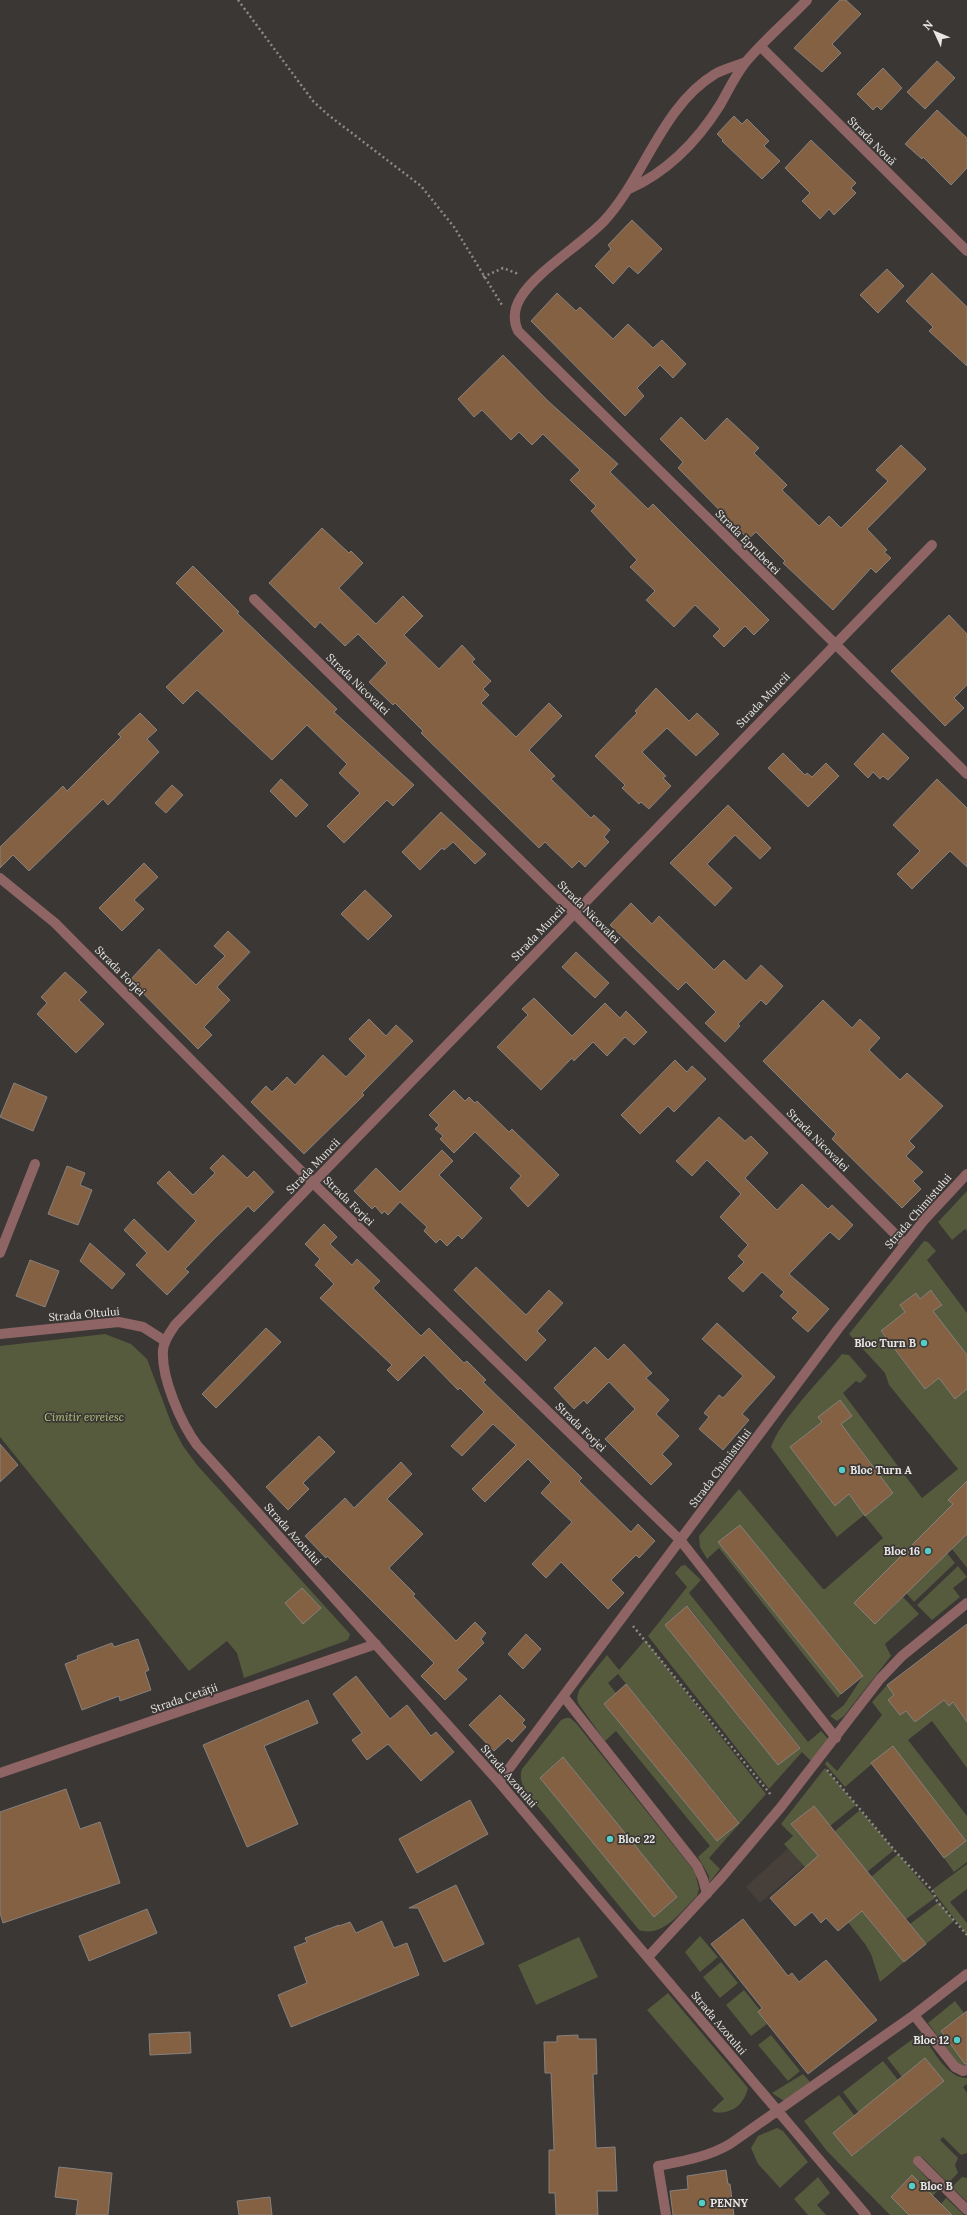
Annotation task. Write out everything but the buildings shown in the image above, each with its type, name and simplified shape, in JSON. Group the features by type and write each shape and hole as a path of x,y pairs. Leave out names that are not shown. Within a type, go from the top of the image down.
{"street":[{"path":"629,189 650,178 664,168 696,137 718,107 746,62 807,0"},
{"name":"Strada Nouă","path":"761,47 967,251"},
{"path":"515,324 517,305 527,288 604,222 629,189 657,138 684,102 715,74 746,62"},
{"name":"Strada Eprubetei","path":"515,324 518,331 967,774"},
{"name":"Strada Muncii","path":"165,1341 175,1325 834,644 932,545"},
{"name":"Strada Nicovalei","path":"254,599 574,913 904,1244"},
{"name":"Strada Forjei","path":"0,878 55,923 314,1183 681,1541 836,1738"},
{"path":"0,1253 35,1164"},
{"name":"Strada Chimistului","path":"499,1782 625,1616 838,1329 904,1244 967,1174"},
{"name":"Strada Oltului","path":"0,1334 119,1322 143,1327 165,1341"},
{"name":"Strada Azotului","path":"165,1341 164,1359 171,1393 189,1434 206,1455 499,1782 866,2215"},
{"path":"648,1957 707,1894 781,1807 819,1760 880,1679 902,1656 967,1603"},
{"name":"Strada Cetății","path":"0,1773 376,1644"},
{"path":"564,1697 697,1866 703,1879 707,1894"},
{"path":"666,2215 658,2166 717,2152 914,2016 967,1974"},
{"path":"914,2016 955,2067 967,2070"},
{"path":"918,2161 967,2210"}],"path":[{"path":"238,0 313,101 332,118 421,186 454,227 483,277 515,324"},
{"path":"483,277 503,268 516,273 527,288"},
{"path":"625,1616 781,1807"},
{"path":"819,1760 896,1852 932,1890 937,1900 967,1935"}],"shaded area":[{"path":"788,1848 804,1866 760,1903 746,1887"}],"green space":[{"path":"967,1191 967,1231 965,1229 952,1240 938,1222"},
{"path":"924,1241 928,1242 936,1251 927,1260 967,1313 967,1355 931,1313 942,1304 932,1290 920,1299 916,1293 900,1305 905,1312 881,1332 925,1389 939,1378 955,1398 967,1389 967,1481 949,1499 953,1504 854,1603 875,1624 903,1597 919,1614 885,1644 891,1656 844,1716 837,1721 830,1716 844,1705 863,1676 740,1525 718,1542 841,1694 838,1698 719,1548 707,1559 700,1547 699,1536 739,1489 823,1589 825,1589 883,1538 865,1516 893,1493 850,1435 839,1442 840,1400 819,1417 822,1422 790,1447 835,1506 849,1494 864,1515 837,1537 771,1447 783,1424 792,1412 842,1354 849,1355 867,1376 860,1383 856,1381 843,1393 922,1498 958,1469 889,1385 885,1373 849,1334"},
{"name":"Cimitir evreiesc","path":"105,1334 131,1344 147,1359 172,1425 183,1446 197,1465 350,1634 348,1640 244,1678 237,1653 227,1641 189,1671 0,1437 0,1346"},
{"path":"967,1534 967,1568 952,1549"},
{"path":"947,1553 955,1563 914,1602 906,1593"},
{"path":"685,1565 701,1580 689,1593 808,1742 821,1731 828,1739 812,1762 802,1752 769,1789 648,1636 687,1587 675,1573 681,1566","holes":["688,1606 800,1747 778,1765 665,1625"]},
{"path":"958,1566 967,1577 953,1588 960,1597 932,1620 917,1605"},
{"path":"645,1640 766,1794 709,1858 720,1869 709,1883 709,1876 698,1857 710,1846 616,1731 605,1741 578,1703 577,1698 579,1690 607,1655 619,1670","holes":["618,1674 739,1822 717,1841 604,1704 616,1693 608,1683"]},
{"path":"887,1685 894,1695 889,1701 900,1715 906,1711 915,1722 944,1700 949,1706 953,1702 967,1722 967,1768 932,1721 908,1740 967,1816 967,1862 954,1872 944,1858 966,1841 893,1746 845,1787 825,1764 827,1761 837,1771 882,1715 872,1702"},
{"path":"570,1718 576,1723 695,1872 699,1889 697,1896 664,1927 648,1931 639,1930 525,1791 521,1778 522,1769 561,1720","holes":["563,1757 677,1897 654,1916 540,1778"]},
{"path":"825,1768 856,1805 830,1826 814,1806 791,1824 904,1962 880,1982 871,1954 865,1944 804,1866 784,1844 793,1836 781,1824"},
{"path":"860,1810 894,1850 867,1872 835,1831"},
{"path":"898,1854 935,1898 906,1919 871,1877"},
{"path":"967,1864 967,1889 950,1902 967,1923 967,1935 932,1890"},
{"path":"939,1902 954,1921 926,1944 910,1924"},
{"path":"700,1936 718,1957 700,1972 685,1952"},
{"path":"579,1937 598,1977 536,2005 518,1965"},
{"path":"721,1962 738,1983 720,1998 703,1977"},
{"path":"744,1990 760,2010 758,2012 767,2024 751,2036 726,2005"},
{"path":"668,1993 748,2088 740,2104 736,2108 720,2113 712,2110 724,2099 647,2010"},
{"path":"955,2001 964,2013 941,2031 959,2055 967,2049 967,2066 958,2064 955,2061 928,2023"},
{"path":"921,2033 946,2068 959,2077 967,2078 967,2084 963,2087 967,2093 967,2153 961,2155 943,2137 940,2140 958,2158 955,2165 958,2173 948,2183 922,2157 914,2164 938,2190 933,2196 912,2176 891,2197 909,2215 890,2215 827,2151 804,2121 839,2095 855,2116 834,2133 853,2156 944,2081 925,2058 902,2077 887,2058"},
{"path":"771,2035 800,2071 788,2081 758,2045"},
{"path":"883,2061 898,2080 859,2113 843,2092"},
{"path":"803,2074 810,2082 784,2101 772,2093"},
{"path":"777,2128 783,2131 808,2162 780,2188 758,2164 751,2148 758,2136"},
{"path":"818,2177 830,2193 817,2205 826,2215 808,2215 794,2199"},
{"path":"962,2177 967,2178 967,2202 952,2187"},
{"path":"946,2198 964,2215 952,2215 941,2204"}],"place":[{"name":"Bloc Turn B","path":"924,1343"},
{"name":"Bloc Turn A","path":"842,1470"},
{"name":"Bloc 16","path":"928,1551"},
{"name":"Bloc 22","path":"610,1839"},
{"name":"Bloc 12","path":"957,2040"},
{"name":"Bloc B","path":"912,2186"},
{"name":"PENNY","path":"702,2203"}]}
